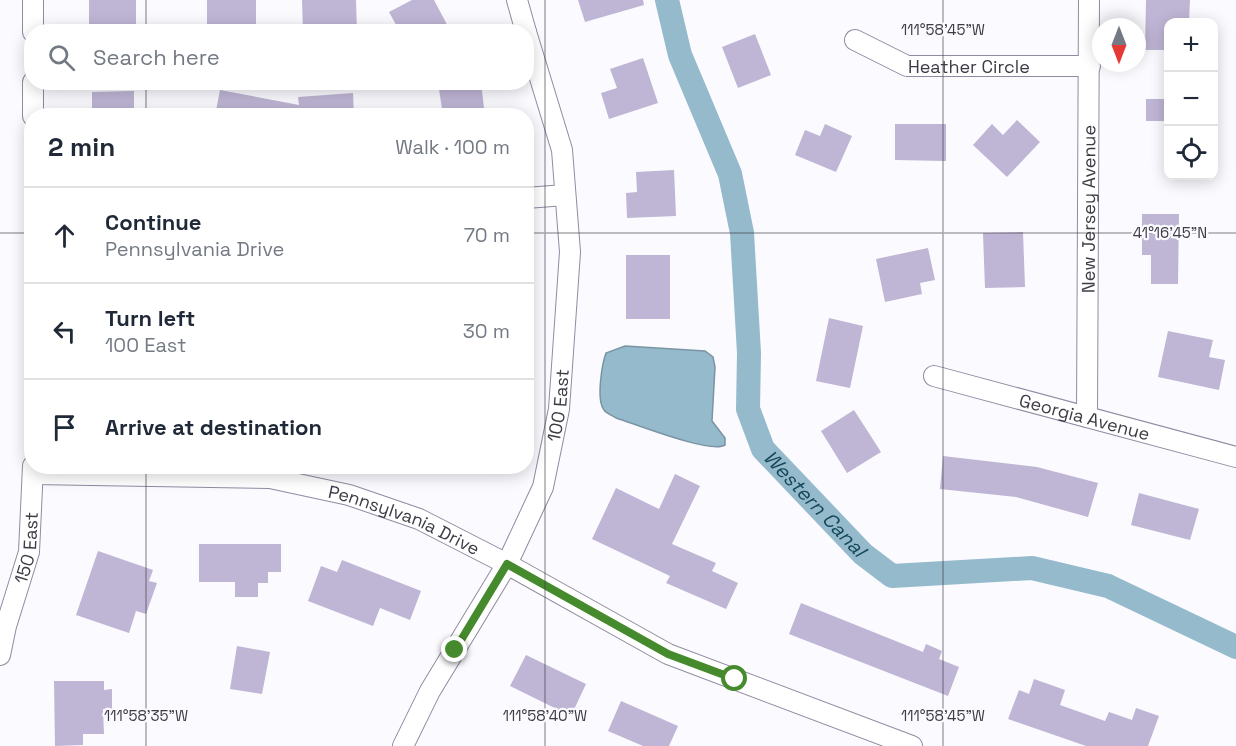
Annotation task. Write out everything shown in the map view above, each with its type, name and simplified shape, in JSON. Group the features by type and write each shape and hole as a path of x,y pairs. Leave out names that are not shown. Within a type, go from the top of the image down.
{"street":[{"path":"33,0 33,24"},
{"name":"100 East","path":"517,0 524,24"},
{"name":"New Jersey Avenue","path":"1087,417 1089,0"},
{"name":"Heather Circle","path":"855,40 908,66 1090,66"},
{"name":"100 East","path":"402,746 430,690 507,564 543,487 559,409 570,252 566,195 562,150 534,58"},
{"path":"33,90 33,108"},
{"path":"534,197 566,195"},
{"name":"Georgia Avenue","path":"934,376 1236,457"},
{"name":"150 East","path":"0,655 6,626 29,552 33,474"},
{"name":"Pennsylvania Drive","path":"152,474 270,478 349,495 418,519 507,564 668,654 912,746"}],"water":[{"path":"625,346 705,351 713,357 715,367 712,421 725,438 725,445 717,447 689,442 616,418 605,411 600,398 600,390 606,353"}],"building":[{"path":"89,0 136,0 136,24 89,24"},
{"path":"207,0 256,0 256,24 207,24"},
{"path":"302,0 356,0 357,24 303,24"},
{"path":"412,0 434,0 447,24 396,24 389,12"},
{"path":"578,0 643,0 644,5 585,22"},
{"path":"1146,0 1190,0 1189,18 1164,18 1164,50 1146,50"},
{"path":"755,34 771,75 738,88 722,47"},
{"path":"643,58 658,103 609,119 601,93 617,88 610,69"},
{"path":"220,90 299,105 298,97 353,93 354,108 217,108"},
{"path":"439,90 482,90 484,108 442,108"},
{"path":"134,91 134,108 92,108 92,92"},
{"path":"1146,99 1164,99 1164,121 1146,121"},
{"path":"1017,120 1040,142 1007,177 973,145 992,124 1003,135"},
{"path":"825,124 852,136 836,172 795,155 805,130 820,136"},
{"path":"895,124 946,124 946,161 895,160"},
{"path":"674,170 676,216 627,218 626,193 637,192 636,172"},
{"path":"1142,214 1179,214 1178,284 1151,284 1151,255 1142,255"},
{"path":"1023,232 1025,287 985,288 983,233"},
{"path":"928,248 935,280 920,283 922,294 885,302 876,259"},
{"path":"626,255 670,255 670,319 626,319"},
{"path":"829,318 863,326 850,388 816,381"},
{"path":"1168,331 1213,340 1209,357 1225,360 1219,390 1158,377"},
{"path":"854,410 881,452 847,473 821,431"},
{"path":"943,456 1037,467 1098,483 1088,517 1016,497 940,489"},
{"path":"675,474 700,486 672,544 716,563 712,571 738,583 726,609 666,583 670,576 592,539 616,488 659,509"},
{"path":"1139,493 1199,509 1190,540 1131,525"},
{"path":"199,544 281,544 281,572 268,572 268,583 258,583 258,597 235,597 235,582 199,582"},
{"path":"98,551 153,570 149,581 157,583 146,614 136,611 129,633 76,615"},
{"path":"342,560 421,591 410,620 380,608 373,626 308,601 321,566 337,572"},
{"path":"801,603 923,652 926,644 942,651 939,659 959,667 948,696 789,634"},
{"path":"237,646 270,652 262,694 230,689"},
{"path":"526,655 586,684 571,716 510,686"},
{"path":"1034,679 1065,690 1060,705 1105,721 1109,712 1132,720 1136,708 1159,716 1148,746 1086,746 1008,719 1019,690 1029,694"},
{"path":"54,681 104,681 104,690 112,689 112,709 103,709 104,734 83,734 83,745 55,746"},
{"path":"621,701 678,726 669,746 643,746 608,731"}],"waterway":[{"name":"Western Canal","path":"667,0 680,55 730,174 742,233 749,353 748,409 763,449 863,554 892,576 1032,568 1108,586 1236,647"}],"route":[{"path":"455,650 507,564 668,654 735,679"}]}
